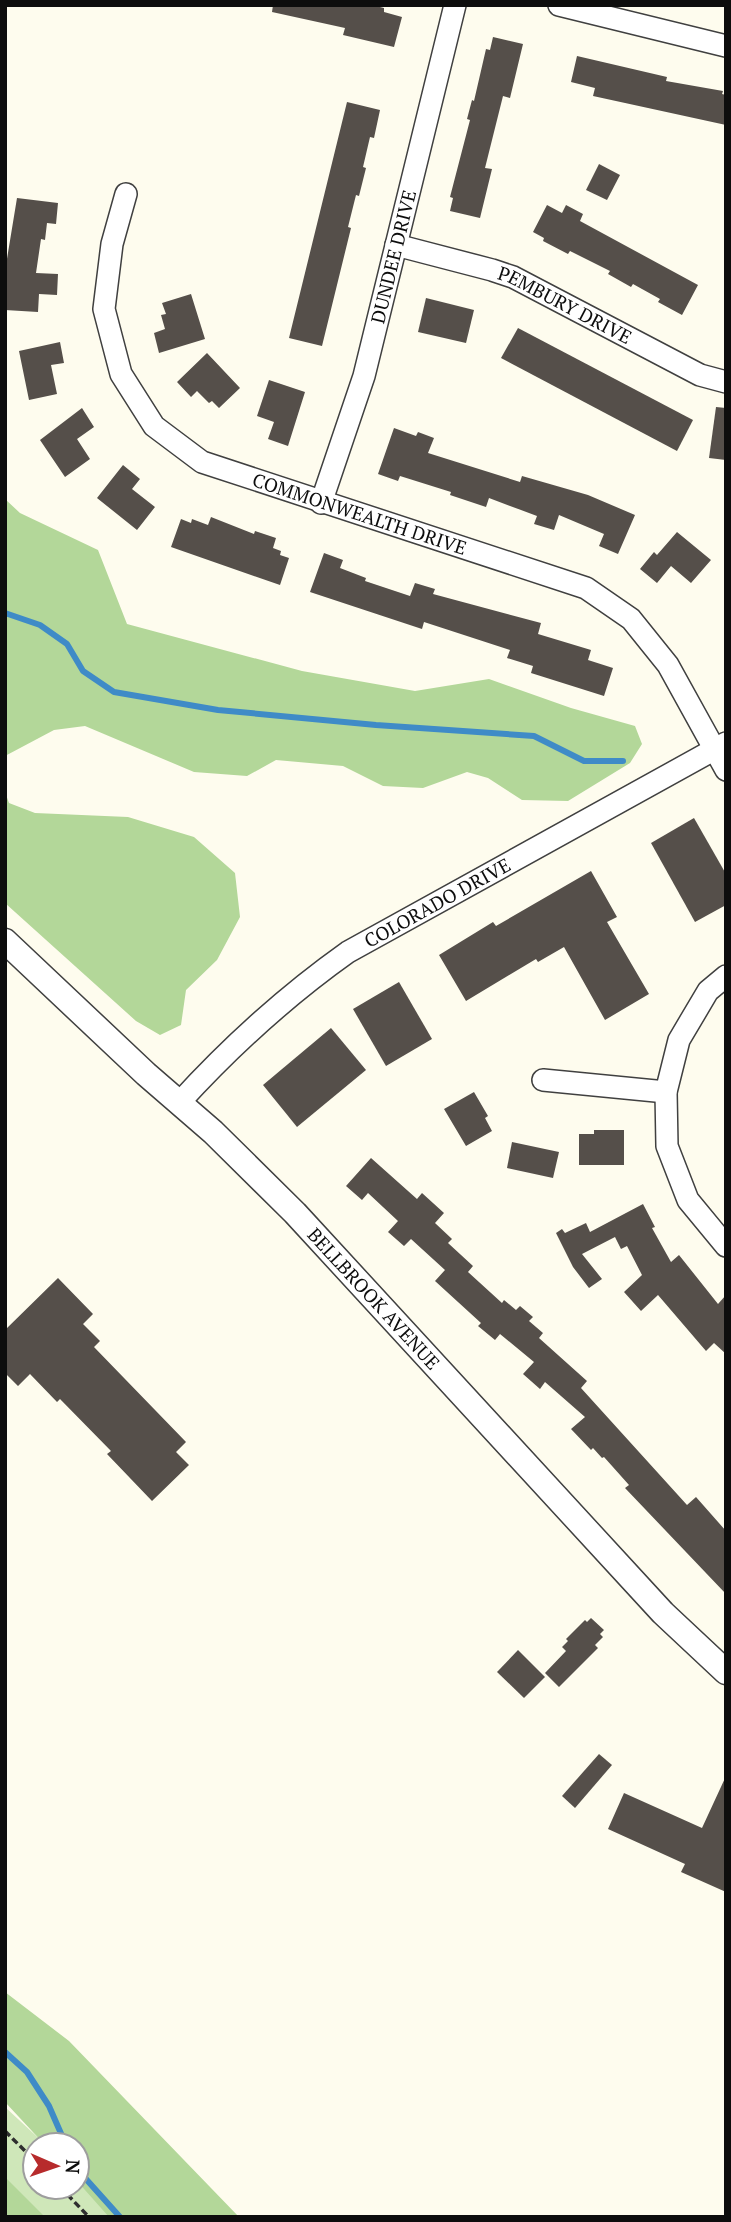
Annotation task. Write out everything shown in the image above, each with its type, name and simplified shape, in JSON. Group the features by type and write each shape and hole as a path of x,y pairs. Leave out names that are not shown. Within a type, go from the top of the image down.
{"street":[{"name":"DUNDEE DRIVE","path":"321,503 364,376 455,5"},
{"path":"559,5 726,46"},
{"name":"COMMONWEALTH DRIVE","path":"125,194 112,244 104,309 121,374 154,426 202,462 586,588 631,619 668,665 720,746 726,770"},
{"name":"PEMBURY DRIVE","path":"396,245 513,277 700,375 726,382"},
{"name":"COLORADO DRIVE","path":"179,1103 267,1014 348,952 720,746"},
{"name":"BELLBROOK AVENUE","path":"5,941 213,1132 295,1213 663,1613 726,1672"},
{"path":"726,976 708,991 679,1040 666,1092 667,1146 688,1200 726,1246"},
{"path":"543,1080 666,1092"}],"path":[{"path":"5,2131 21,2147"},
{"path":"74,2201 89,2217"}],"green space":[{"path":"5,499 20,513 98,550 127,624 302,671 415,691 489,679 571,708 635,726 642,744 630,763 568,801 522,800 488,778 467,772 423,788 383,786 343,766 276,760 247,776 194,772 85,726 54,730 5,756"},
{"path":"5,792 9,803 35,813 128,817 194,837 235,873 240,917 217,960 186,990 181,1025 160,1035 136,1021 5,903"},
{"path":"5,1992 69,2041 239,2217 109,2217 91,2197 91,2131 32,2131 5,2102"},
{"path":"5,2107 31,2131 21,2131 21,2201 91,2201 91,2188 122,2217 27,2217 5,2195"},
{"path":"5,2177 21,2193 21,2201 29,2201 45,2217 5,2217"}],"building":[{"path":"273,5 372,5 402,17 394,47 343,35 345,28 272,12"},
{"path":"493,37 523,44 510,98 503,96 485,168 492,169 480,218 450,211 453,198 450,197 470,120 467,119 472,100 474,101 486,49 490,50"},
{"path":"577,56 667,77 666,81 723,91 722,94 726,95 726,125 593,96 595,88 571,82"},
{"path":"347,102 380,110 374,138 370,137 363,167 366,168 348,227 351,228 322,346 289,338"},
{"path":"599,164 620,175 607,200 586,190"},
{"path":"17,198 58,203 56,224 47,223 45,240 41,239 36,273 58,274 57,295 39,294 38,312 5,310 5,271"},
{"path":"547,205 562,213 566,205 583,214 580,221 698,285 682,315 633,284 631,287 608,274 610,271 543,241 544,238 533,232"},
{"path":"191,294 205,339 159,353 154,333 165,329 161,315 166,314 162,303"},
{"path":"426,298 474,310 466,343 418,332"},
{"path":"518,328 693,420 677,451 501,358"},
{"path":"60,342 64,363 51,365 57,394 29,400 19,351"},
{"path":"207,353 240,388 219,408 212,401 209,403 197,391 191,397 177,382"},
{"path":"269,380 305,392 288,446 268,439 274,422 257,416"},
{"path":"716,407 726,408 726,460 709,458"},
{"path":"82,408 94,427 77,439 90,459 65,477 40,440"},
{"path":"394,428 416,436 418,432 434,438 428,453 520,482 522,476 588,495 635,515 618,554 599,546 604,534 559,515 554,530 534,524 537,516 489,498 486,507 450,495 451,492 400,476 398,481 378,474"},
{"path":"123,465 140,479 132,489 155,507 137,530 97,498"},
{"path":"211,517 254,534 255,531 276,538 273,548 281,551 280,555 289,558 280,585 171,547 181,519 191,523 192,519 208,525"},
{"path":"677,532 711,560 691,583 671,566 657,583 640,569 654,552 657,555"},
{"path":"324,553 343,560 340,568 366,578 365,581 410,596 415,583 435,589 433,594 541,623 538,634 591,650 588,660 613,668 604,696 531,673 533,666 507,658 510,650 424,622 422,629 310,592"},
{"path":"694,818 726,874 726,905 695,922 651,843"},
{"path":"591,871 617,917 607,922 649,994 605,1020 564,947 538,962 536,959 466,1001 439,955 493,922 496,926"},
{"path":"399,982 432,1039 386,1066 353,1009"},
{"path":"331,1028 366,1070 297,1127 263,1085"},
{"path":"474,1092 488,1116 485,1118 492,1131 466,1146 444,1109"},
{"path":"594,1130 624,1130 624,1165 579,1165 579,1134 594,1134"},
{"path":"512,1142 559,1152 553,1178 507,1168"},
{"path":"371,1158 417,1199 422,1193 444,1213 435,1223 452,1239 448,1243 473,1266 468,1272 502,1303 504,1300 516,1310 520,1306 533,1317 529,1321 543,1333 539,1338 587,1381 581,1388 687,1505 696,1497 726,1531 726,1594 625,1488 629,1485 604,1457 593,1448 591,1450 571,1429 585,1417 545,1382 540,1389 523,1374 534,1362 500,1334 495,1340 478,1326 481,1323 435,1281 445,1270 411,1239 404,1246 388,1232 398,1221 368,1193 362,1200 346,1186"},
{"path":"643,1204 655,1227 652,1228 671,1262 679,1255 718,1304 726,1295 726,1354 714,1343 706,1351 658,1295 641,1311 624,1292 642,1275 627,1246 621,1249 615,1237 582,1254 602,1279 589,1288 573,1267 556,1233 562,1229 565,1233 586,1223 590,1232"},
{"path":"58,1278 93,1314 83,1324 100,1341 94,1347 186,1442 176,1452 189,1465 152,1501 107,1454 111,1451 60,1399 57,1402 30,1374 18,1386 5,1373 5,1330"},
{"path":"591,1618 604,1630 600,1634 603,1637 595,1645 598,1648 559,1687 545,1673 566,1651 562,1647 568,1641 566,1639 585,1620 587,1622"},
{"path":"518,1650 545,1677 524,1698 497,1672"},
{"path":"599,1754 612,1765 575,1808 562,1796"},
{"path":"726,1776 726,1892 681,1872 685,1864 608,1829 624,1793 702,1828"}],"waterway":[{"path":"5,613 40,625 67,644 83,671 114,692 218,710 534,736 584,761 623,761"},
{"path":"5,2052 27,2072 49,2106 60,2131"},
{"path":"91,2185 120,2217"}]}
